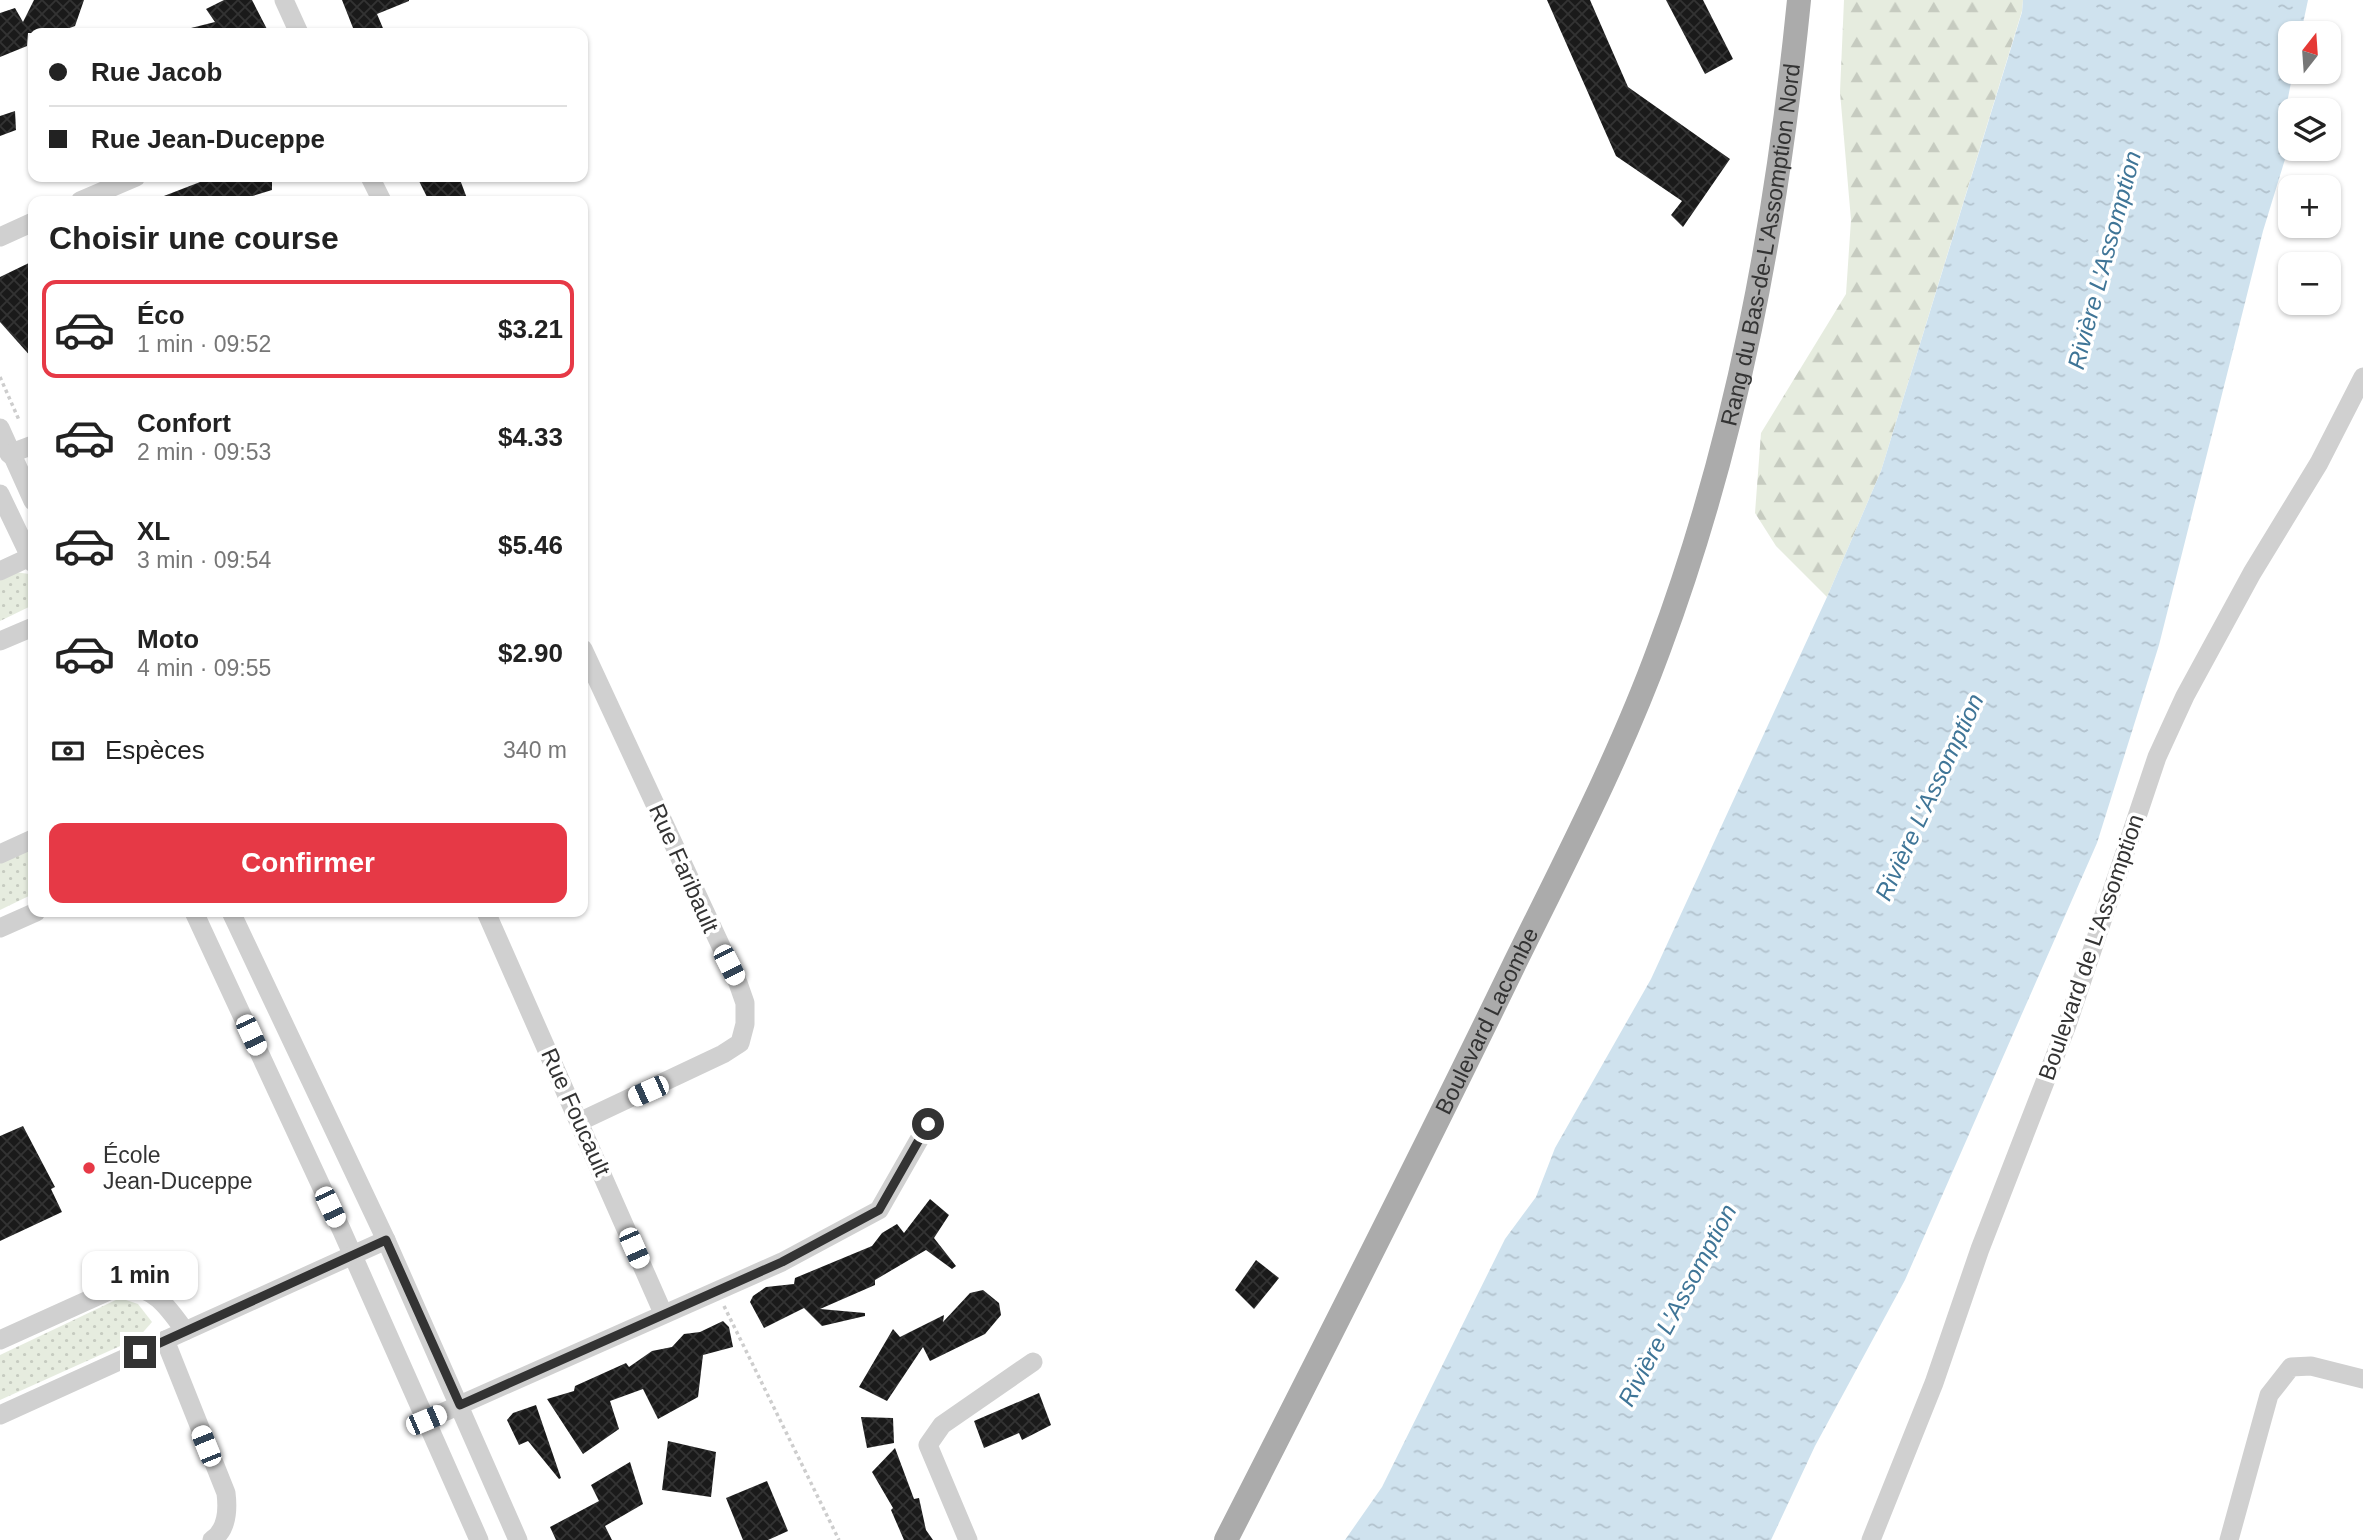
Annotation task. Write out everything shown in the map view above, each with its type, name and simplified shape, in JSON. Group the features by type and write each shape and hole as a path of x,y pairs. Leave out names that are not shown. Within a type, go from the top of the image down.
{"main road":[{"name":"Rang du Bas-de-L'Assomption Nord","path":"1712,487 1739,383 1765,255 1782,150 1799,0"},
{"name":"Boulevard Lacombe","path":"1226,1540 1421,1156 1613,757 1658,652 1712,487"}],"street":[{"path":"284,0 297,28"},
{"path":"92,196 124,182"},
{"path":"0,237 28,224"},
{"name":"Boulevard de L'Assomption","path":"1871,1540 1934,1383 1980,1249 2067,1025 2157,757 2185,696 2252,573 2319,463 2363,377"},
{"path":"0,428 9,454 28,491"},
{"path":"9,454 28,447"},
{"path":"0,494 28,552"},
{"path":"0,571 28,561"},
{"path":"0,641 28,629"},
{"name":"Rue Faribault","path":"581,1121 732,1048 740,1043 745,1024 745,1003 738,983 588,660"},
{"path":"0,855 28,841"},
{"path":"0,928 28,916"},
{"path":"196,917 353,1256 479,1540"},
{"path":"233,917 386,1240 518,1540"},
{"name":"Rue Foucault","path":"488,917 581,1121 663,1312"},
{"path":"426,1420 663,1312 782,1262 879,1210 928,1124"},
{"path":"0,1415 386,1240"},
{"path":"0,1340 124,1284 143,1287 162,1298 185,1331"},
{"path":"165,1340 226,1493 228,1511 218,1536 212,1540"},
{"path":"968,1540 928,1445 934,1432 942,1425 1033,1362"},
{"path":"2229,1540 2269,1395 2279,1380 2291,1367 2311,1366 2363,1379"}],"path":[{"path":"0,377 28,436"},
{"path":"716,1289 839,1540"}],"green space":[{"path":"1844,0 2023,0 2022,11 1881,471 1827,597 1776,546 1755,513 1761,433 1846,294 1851,220 1840,92"},
{"path":"15,572 28,574 28,607 0,621 0,579"},
{"path":"28,849 28,896 0,910 0,862"},
{"path":"120,1298 138,1304 152,1322 138,1338 0,1400 0,1355"}],"water":[{"name":"Rivière L'Assomption","path":"2023,0 2308,0 2304,21 2278,21 2278,84 2291,84 2288,98 2278,98 2278,161 2284,161 2263,231 2159,645 2097,843 1905,1280 1815,1446 1771,1540 1345,1540 1382,1487 1505,1239 1536,1197 1555,1148 1651,979 1827,597 1881,471 2022,12"}],"building":[{"path":"34,0 84,0 75,26 28,28 27,46 0,57 0,13 15,8 23,22"},
{"path":"224,0 252,0 266,28 191,28 215,22 206,9"},
{"path":"342,0 409,0 377,14 383,28 353,28"},
{"path":"1547,0 1590,0 1628,87 1730,159 1683,227 1671,215 1682,201 1616,156"},
{"path":"1666,0 1703,0 1733,59 1705,74"},
{"path":"15,111 16,130 0,136 0,116"},
{"path":"200,182 272,182 272,190 252,196 164,196"},
{"path":"420,182 461,182 466,196 426,196"},
{"path":"28,263 28,353 0,322 0,277"},
{"path":"23,1126 55,1187 51,1189 62,1212 0,1241 0,1136"},
{"path":"930,1199 949,1215 934,1238 956,1266 952,1269 926,1250 875,1280 875,1285 820,1309 865,1313 865,1316 822,1326 804,1308 764,1328 750,1302 753,1296 766,1287 794,1284 795,1278 872,1246 882,1233 897,1224 904,1233"},
{"path":"1256,1260 1279,1278 1254,1309 1235,1290"},
{"path":"983,1290 999,1303 1001,1315 985,1334 930,1361 923,1347 887,1401 859,1387 893,1329 900,1337 944,1315 943,1322 970,1293"},
{"path":"723,1321 729,1327 733,1347 703,1355 698,1397 658,1419 643,1389 610,1401 619,1429 583,1454 547,1399 574,1391 575,1386 626,1363 629,1367 652,1351 672,1347 684,1334 700,1332"},
{"path":"1039,1393 1051,1425 1022,1440 1019,1433 984,1448 974,1421"},
{"path":"536,1405 561,1478 559,1479 528,1441 519,1445 507,1420 513,1413"},
{"path":"861,1417 893,1418 894,1443 867,1448"},
{"path":"668,1441 716,1452 711,1497 662,1490"},
{"path":"895,1448 914,1499 919,1498 926,1530 933,1540 904,1540 891,1510 893,1508 872,1472"},
{"path":"630,1462 643,1504 605,1526 612,1540 556,1540 550,1527 599,1501 591,1485"},
{"path":"767,1481 788,1531 768,1540 743,1540 726,1498"}],"place":[{"name":"École Jean-Duceppe","path":"89,1168"}],"route":[{"path":"140,1352 386,1240 460,1405 663,1312 782,1262 879,1210 928,1124"}]}
